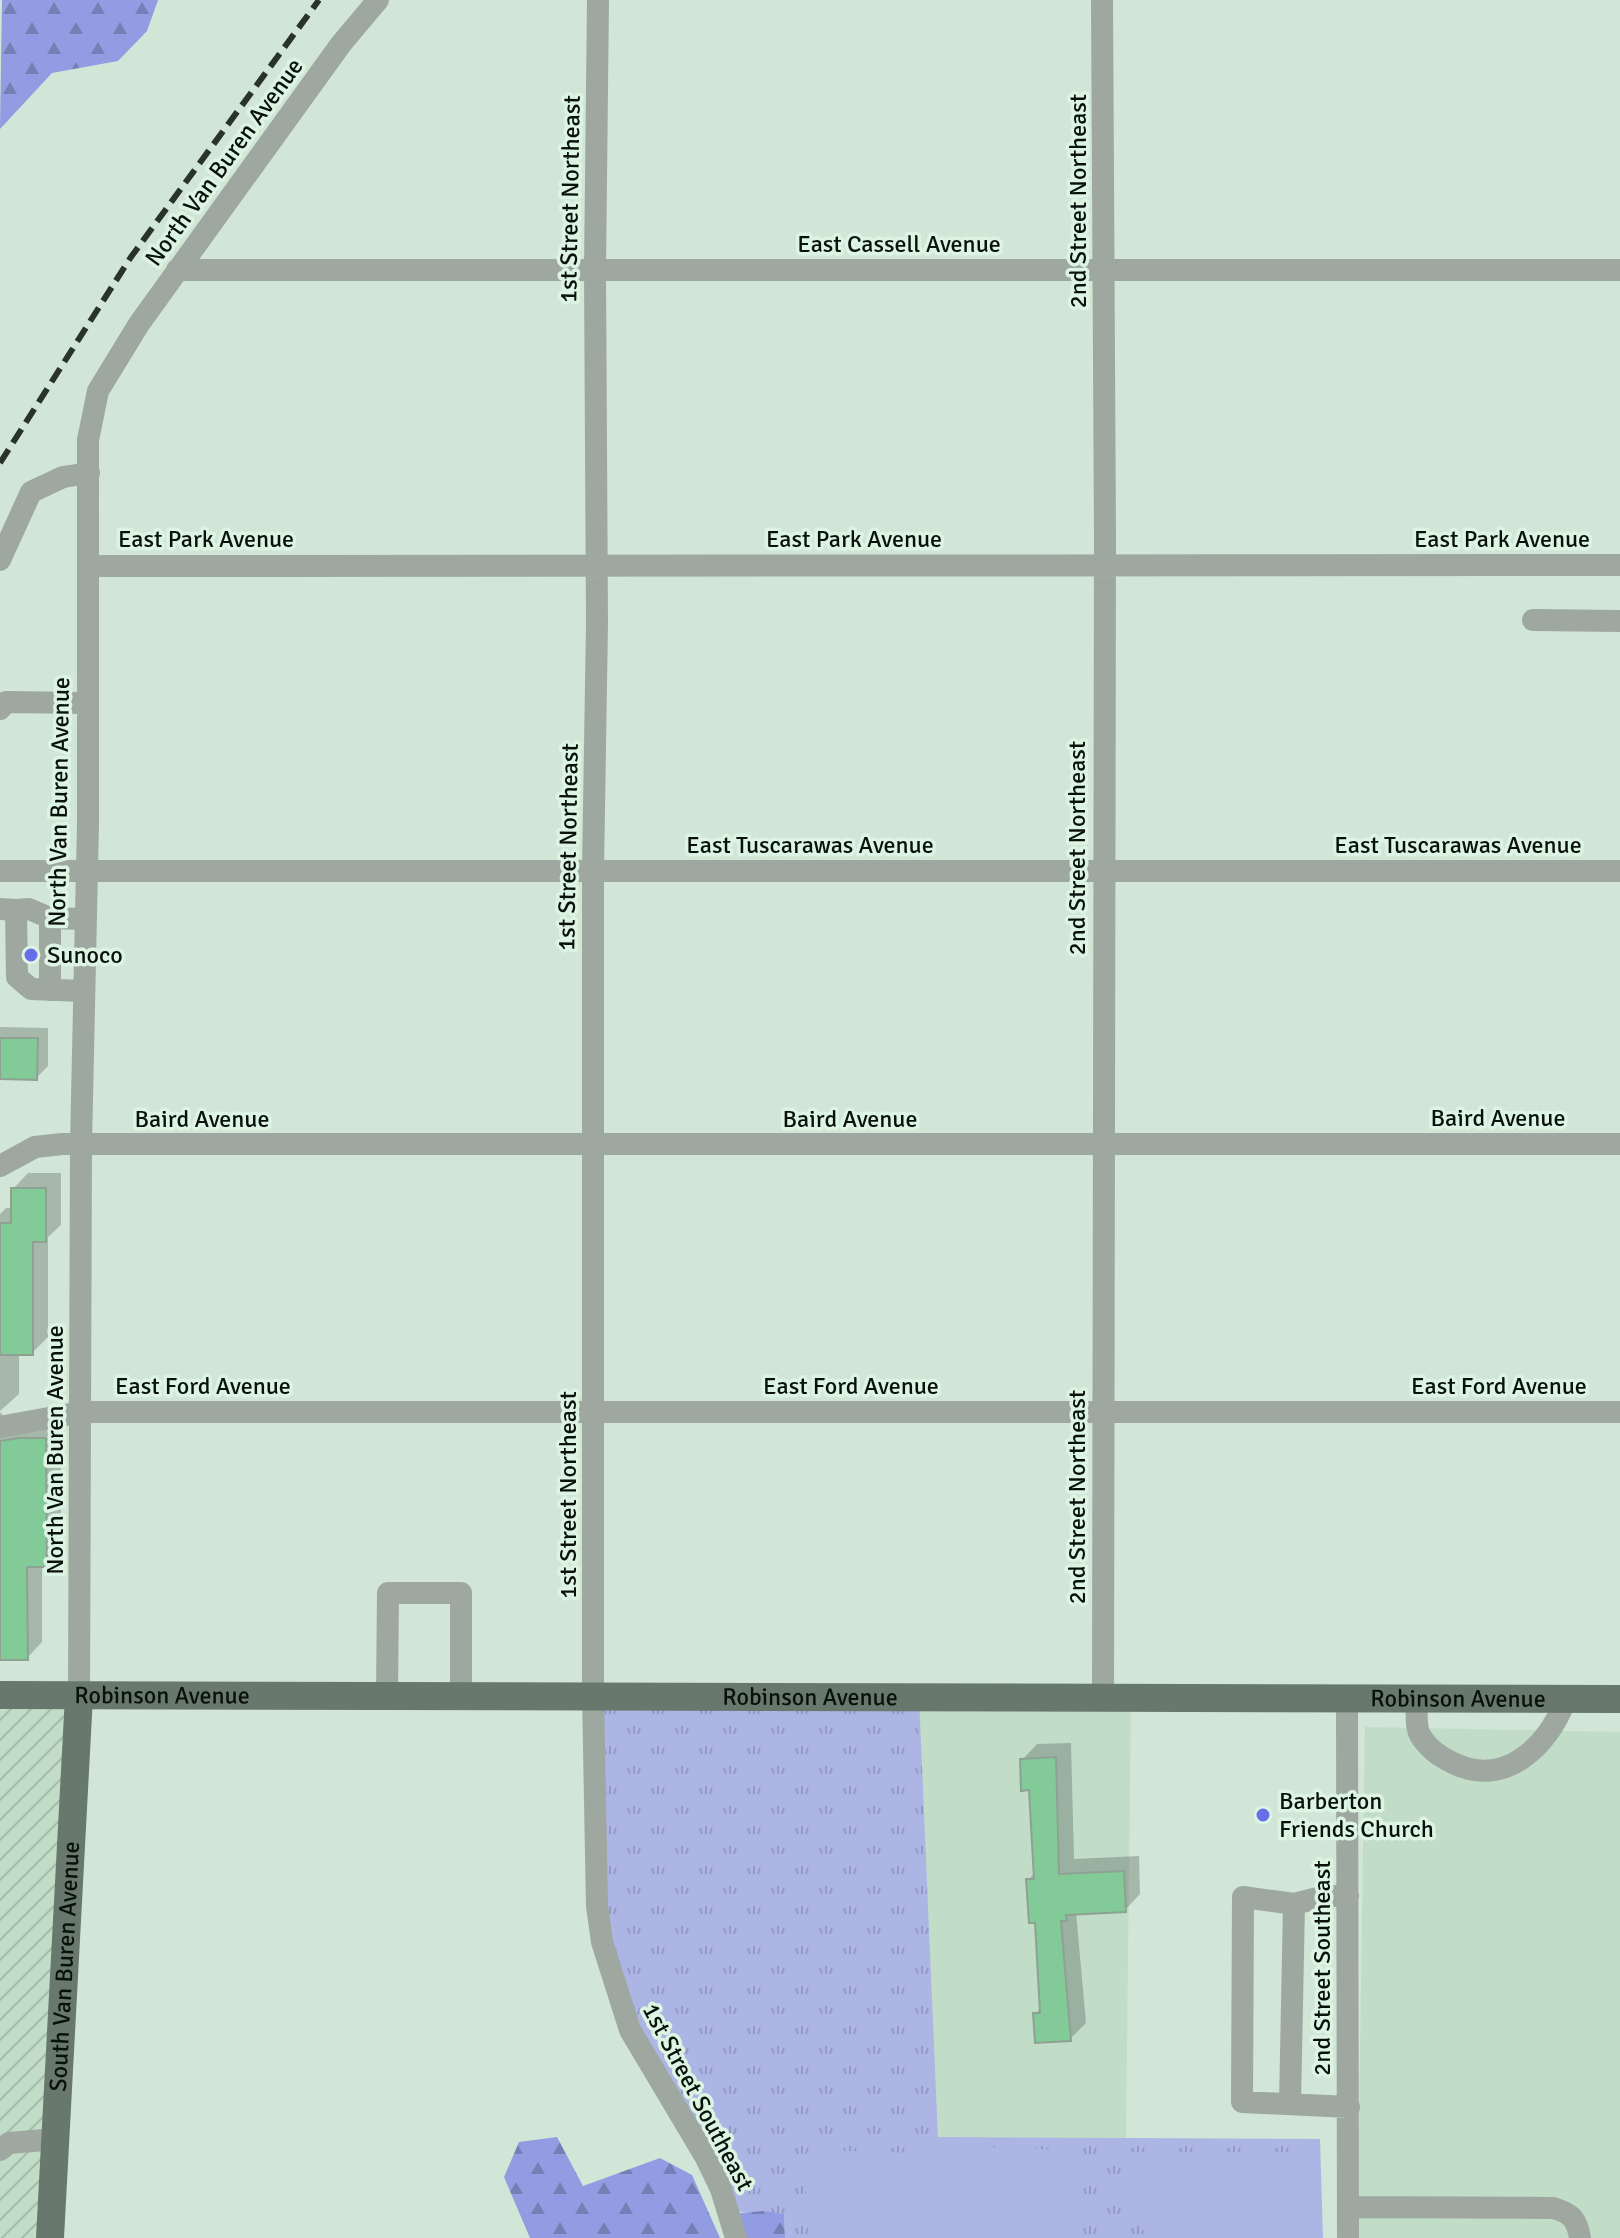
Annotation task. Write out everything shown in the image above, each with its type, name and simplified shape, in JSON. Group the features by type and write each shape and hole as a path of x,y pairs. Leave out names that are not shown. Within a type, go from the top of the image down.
{"main road":[{"name":"Robinson Avenue","path":"0,1695 1620,1699"},
{"name":"South Van Buren Avenue","path":"50,2238 79,1696"}],"street":[{"name":"North Van Buren Avenue","path":"79,1696 81,1145 84,871 88,823 88,440 98,391 177,270 341,44 378,0"},
{"name":"1st Street Northeast","path":"593,1695 593,871 598,0"},
{"name":"2nd Street Northeast","path":"1102,0 1105,565 1103,1697"},
{"name":"East Cassell Avenue","path":"177,270 1620,270"},
{"path":"0,560 31,492 63,477 89,473"},
{"name":"East Park Avenue","path":"89,566 1620,565"},
{"path":"1533,620 1620,621"},
{"path":"0,709 6,702 88,703"},
{"name":"East Tuscarawas Avenue","path":"0,871 1620,871"},
{"path":"27,871 12,916 17,977 31,989 83,991"},
{"path":"12,916 84,919"},
{"path":"50,918 50,990"},
{"name":"Baird Avenue","path":"0,1166 35,1147 81,1145 1620,1144"},
{"name":"East Ford Avenue","path":"0,1427 82,1412 1620,1412"},
{"path":"387,1695 388,1593 461,1593 461,1695"},
{"name":"1st Street Southeast","path":"593,1695 597,1906 602,1942 630,2030 705,2156 721,2189 736,2238"},
{"name":"2nd Street Southeast","path":"1347,1697 1348,2238"},
{"path":"1417,1698 1418,1733 1427,1744 1442,1757 1479,1771 1494,1771 1515,1764 1537,1749 1556,1724 1566,1699"},
{"path":"1348,1896 1326,1896 1294,1904 1243,1897 1242,2102 1349,2107"},
{"path":"1290,2104 1294,1904"},
{"path":"0,2150 9,2143 56,2139"},
{"path":"1348,2207 1553,2208 1569,2213 1578,2224 1580,2238"}],"shaded area":[{"path":"0,1695 79,1696 50,2238 0,2238"},
{"path":"919,1696 1131,1697 1126,2139 938,2138"},
{"path":"1365,1727 1620,1732 1620,2238 1357,2238"}],"green space":[{"path":"2,0 158,0 147,31 118,61 52,73 0,129"},
{"path":"593,1695 919,1696 938,2137 1320,2139 1323,2238 785,2238 784,2214 728,2209 656,2078 602,1942"},
{"path":"557,2137 583,2186 660,2158 692,2175 720,2238 530,2238 504,2177 519,2142"},
{"path":"922,2144 1084,2151 1083,2238 809,2238 804,2157 809,2150 922,2153"},
{"path":"1117,2152 1315,2152 1312,2238 1146,2238"},
{"path":"765,2211 784,2214 785,2238 743,2238 740,2213"}],"building":[{"path":"0,1038 38,1038 37,1080 0,1079"},
{"path":"11,1188 46,1188 46,1242 33,1242 33,1355 0,1355 0,1223 11,1223"},
{"path":"46,1438 47,1567 27,1567 28,1660 0,1660 0,1441"},
{"path":"1056,1757 1059,1874 1124,1871 1126,1912 1066,1915 1067,1921 1061,1921 1071,2041 1035,2043 1033,2013 1040,2013 1035,1923 1029,1923 1026,1879 1034,1879 1029,1790 1021,1791 1020,1759"}],"railway":[{"path":"0,463 131,257 319,0"}],"place":[{"name":"Sunoco","path":"31,955"},
{"name":"Barberton Friends Church","path":"1263,1815"}]}
